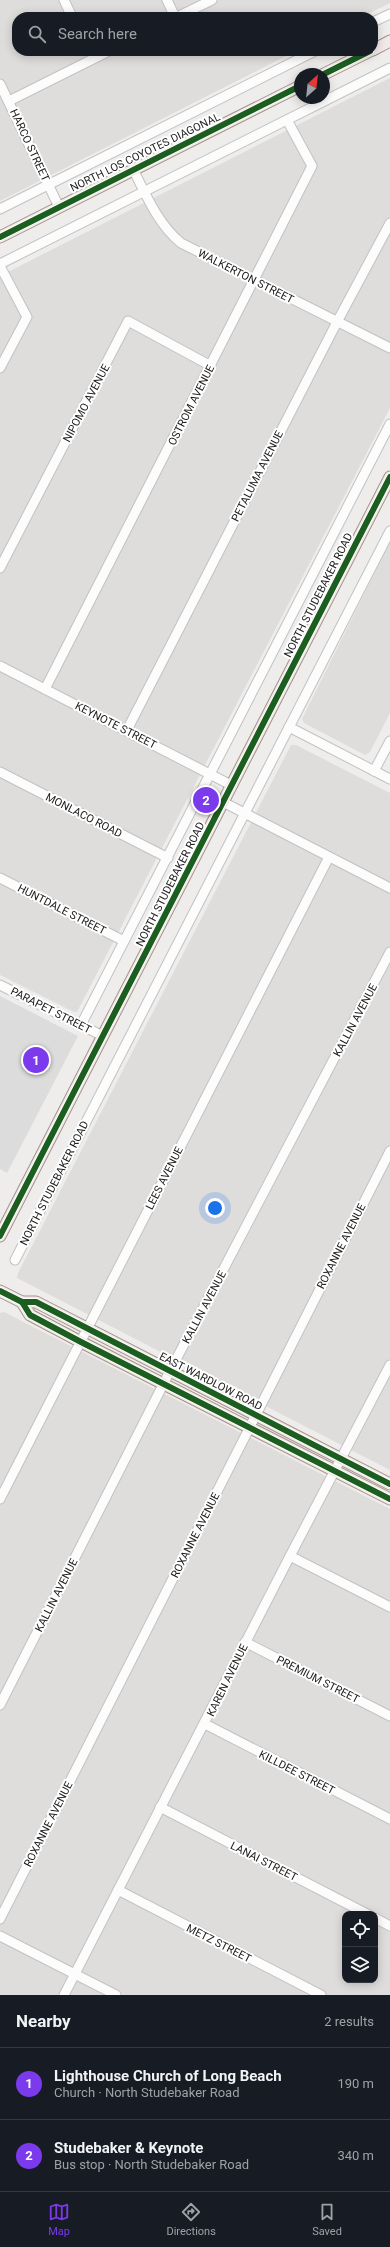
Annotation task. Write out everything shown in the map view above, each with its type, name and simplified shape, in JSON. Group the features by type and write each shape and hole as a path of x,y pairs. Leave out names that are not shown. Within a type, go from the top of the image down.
{"main road":[{"path":"378,47 390,41"},
{"path":"330,71 360,56"},
{"name":"NORTH LOS COYOTES DIAGONAL","path":"0,237 294,89"},
{"name":"NORTH STUDEBAKER ROAD","path":"0,1236 390,477"},
{"name":"EAST WARDLOW ROAD","path":"0,1291 22,1302 36,1302 390,1484"},
{"name":"EAST WARDLOW ROAD","path":"22,1302 30,1315 390,1499"}],"street":[{"path":"64,0 70,12"},
{"path":"167,0 173,12"},
{"path":"187,12 212,0"},
{"path":"378,20 390,14"},
{"path":"9,101 88,56"},
{"name":"NORTH LOS COYOTES DIAGONAL","path":"0,209 305,56"},
{"path":"0,368 27,317 0,265 390,68"},
{"name":"HARCO STREET","path":"0,84 59,207"},
{"name":"OSTROM AVENUE","path":"45,689 312,166 287,120"},
{"name":"WALKERTON STREET","path":"133,169 160,220 175,238 254,280 390,348"},
{"name":"PETALUMA AVENUE","path":"127,730 337,322 390,223"},
{"name":"NIPOMO AVENUE","path":"0,568 128,321 211,366"},
{"name":"NORTH STUDEBAKER ROAD","path":"81,1025 390,424"},
{"name":"NORTH STUDEBAKER ROAD","path":"15,1260 390,531"},
{"name":"KEYNOTE STREET","path":"0,666 127,730 231,785"},
{"path":"289,727 390,779"},
{"path":"374,771 390,741"},
{"name":"MONLACO ROAD","path":"0,772 168,858"},
{"path":"223,802 390,888"},
{"name":"LEES AVENUE","path":"0,1499 329,856"},
{"name":"HUNTDALE STREET","path":"0,878 124,941"},
{"name":"KALLIN AVENUE","path":"0,1705 170,1371 390,952"},
{"name":"PARAPET STREET","path":"0,985 103,1036"},
{"name":"ROXANNE AVENUE","path":"0,1919 390,1152"},
{"name":"KAREN AVENUE","path":"64,1995 160,1807 205,1724 245,1642 390,1365"},
{"path":"290,1556 390,1607"},
{"name":"PREMIUM STREET","path":"245,1642 390,1716"},
{"name":"KILLDEE STREET","path":"205,1724 390,1819"},
{"name":"LANAI STREET","path":"160,1807 361,1911"},
{"name":"METZ STREET","path":"118,1890 321,1995"},
{"path":"378,1920 390,1926"},
{"path":"0,1936 116,1995"}],"shaded area":[{"path":"0,0 390,0 390,3 372,12 12,12 12,56 286,56 0,201"},
{"path":"390,78 390,408 77,1012 74,1012 0,975 0,276"},
{"path":"390,542 390,713 370,752 365,755 304,723 302,719"},
{"path":"291,745 296,745 390,793 390,1470 17,1278 18,1273"},
{"path":"0,996 78,1036 7,1173 0,1169"},
{"path":"4,1312 390,1509 390,1995 0,1995 0,1313"}],"cycle path":[{"path":"330,71 360,56"},
{"path":"0,237 294,89"},
{"path":"0,1236 390,477"},
{"path":"0,1291 22,1302 36,1302 390,1484"},
{"path":"22,1302 30,1315 390,1499"}],"place":[{"name":"Studebaker & Keynote","path":"206,800"},
{"name":"Lighthouse Church of Long Beach","path":"36,1060"}]}
